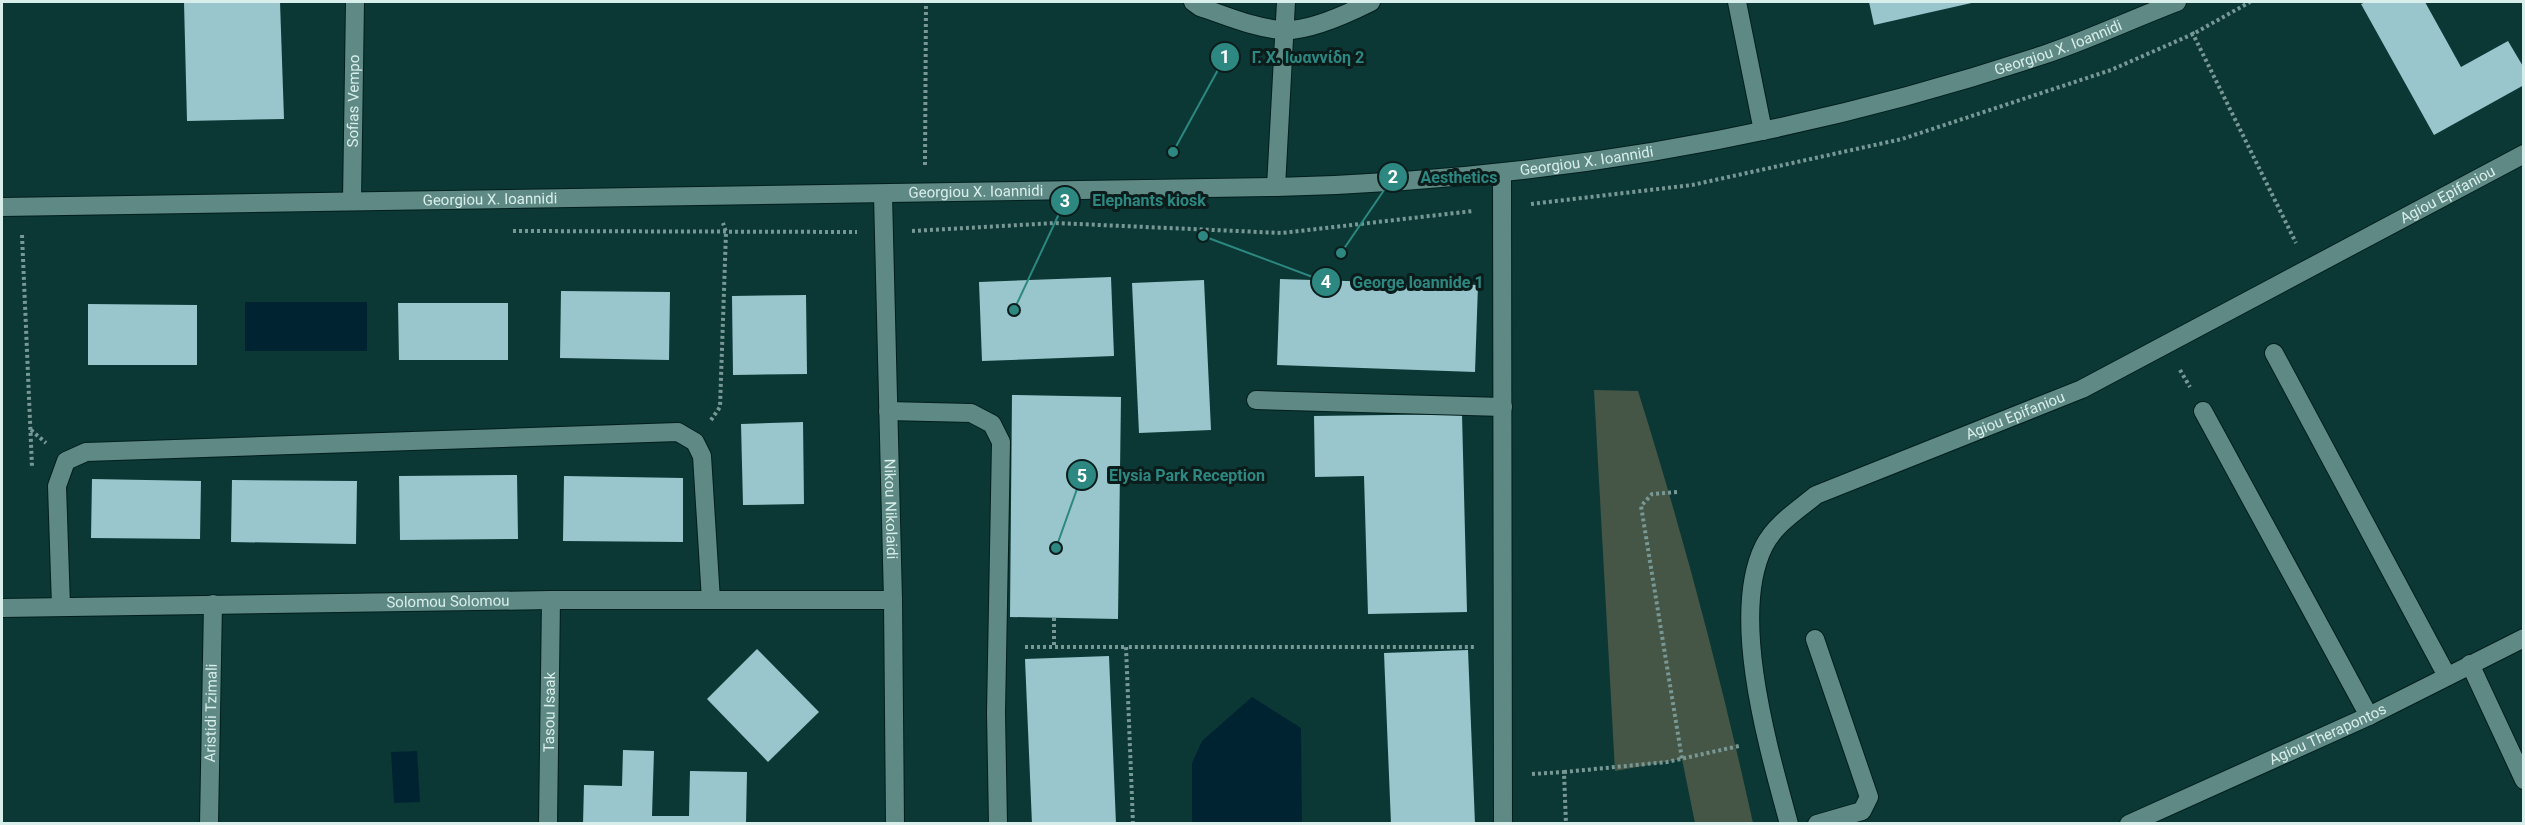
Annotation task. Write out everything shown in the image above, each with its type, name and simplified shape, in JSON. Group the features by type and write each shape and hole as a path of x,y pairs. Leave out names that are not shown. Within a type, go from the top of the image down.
{"street":[{"name":"Sofias Vempo","path":"352,200 355,2"},
{"path":"1193,2 1200,7 1254,25 1284,30 1343,17 1371,2"},
{"path":"1276,187 1286,2"},
{"path":"1737,2 1763,131"},
{"name":"Georgiou X. Ioannidi","path":"2,207 352,200 883,195 1380,185 1502,174 1627,156 1763,131 1912,95 2045,55 2177,2"},
{"name":"Agiou Epifaniou","path":"1789,824 1766,740 1748,623 1753,583 1764,546 1783,521 1816,495 2082,389 2523,154"},
{"path":"1502,174 1503,824"},
{"name":"Nikou Nikolaidi","path":"883,195 893,600 895,824"},
{"path":"2274,353 2447,676"},
{"path":"1256,400 1503,407"},
{"path":"888,411 971,412 992,423 1001,442 997,647 998,824"},
{"path":"2203,411 2369,716"},
{"path":"61,606 57,486 66,461 86,452 678,432 695,442 702,456 711,600"},
{"name":"Solomou Solomou","path":"2,608 551,600 893,600"},
{"name":"Tasou Isaak","path":"548,824 551,600"},
{"name":"Aristidi Tzimali","path":"209,824 213,604"},
{"name":"Agiou Therapontos","path":"2137,822 2369,716 2523,638"},
{"path":"1815,639 1869,797 1862,811 1817,824"},
{"path":"2470,664 2523,780"}],"path":[{"path":"924,193 926,2"},
{"path":"2188,23 2309,269"},
{"path":"695,442 720,407 726,232 722,218 726,196"},
{"path":"23,206 32,476"},
{"path":"2166,345 2203,411"},
{"path":"1677,492 1652,494 1641,506 1682,759"},
{"path":"1054,618 1054,647"},
{"path":"997,647 1503,646"},
{"path":"1126,648 1133,824"},
{"path":"1502,770 1532,774 1682,759 1766,740"},
{"path":"1564,772 1566,824"}],"green space":[{"path":"1594,390 1638,391 1700,606 1753,823 1695,823 1682,759 1615,771"}],"water":[{"path":"245,302 367,302 367,351 245,351"},
{"path":"1252,697 1301,728 1302,823 1192,823 1192,763 1202,741"},
{"path":"417,751 420,802 394,803 391,752"}],"building":[{"path":"184,2 280,2 284,119 187,121"},
{"path":"1869,2 1976,2 1874,25"},
{"path":"2366,2 2425,2 2461,67 2508,41 2524,68 2524,85 2434,135 2361,4"},
{"path":"1111,277 1114,356 982,361 979,282"},
{"path":"1280,279 1478,285 1475,372 1277,365"},
{"path":"1204,280 1211,430 1139,433 1132,283"},
{"path":"561,291 670,292 669,360 560,358"},
{"path":"806,295 807,374 733,375 732,296"},
{"path":"398,303 508,303 508,360 399,360"},
{"path":"88,304 197,305 197,365 88,365"},
{"path":"1012,395 1121,397 1118,619 1010,617"},
{"path":"1462,414 1467,612 1368,614 1364,476 1315,477 1314,416"},
{"path":"803,422 804,504 743,505 741,424"},
{"path":"517,475 518,539 400,540 399,476"},
{"path":"564,476 683,478 683,542 563,541"},
{"path":"92,479 201,481 200,539 91,538"},
{"path":"232,480 357,481 356,544 231,542"},
{"path":"757,649 819,712 768,762 707,699"},
{"path":"1468,650 1475,824 1391,824 1384,653"},
{"path":"1109,656 1116,824 1032,824 1025,659"},
{"path":"623,750 654,751 652,816 689,816 690,771 747,772 746,824 583,824 584,785 622,786"}],"place":[{"name":"Γ. Χ. Ιωαννίδη 2","path":"1173,152"},
{"name":"George Ioannide 1","path":"1203,236"},
{"name":"Aesthetics","path":"1341,253"},
{"name":"Elephants kiosk","path":"1014,310"},
{"name":"Elysia Park Reception","path":"1056,548"}]}
